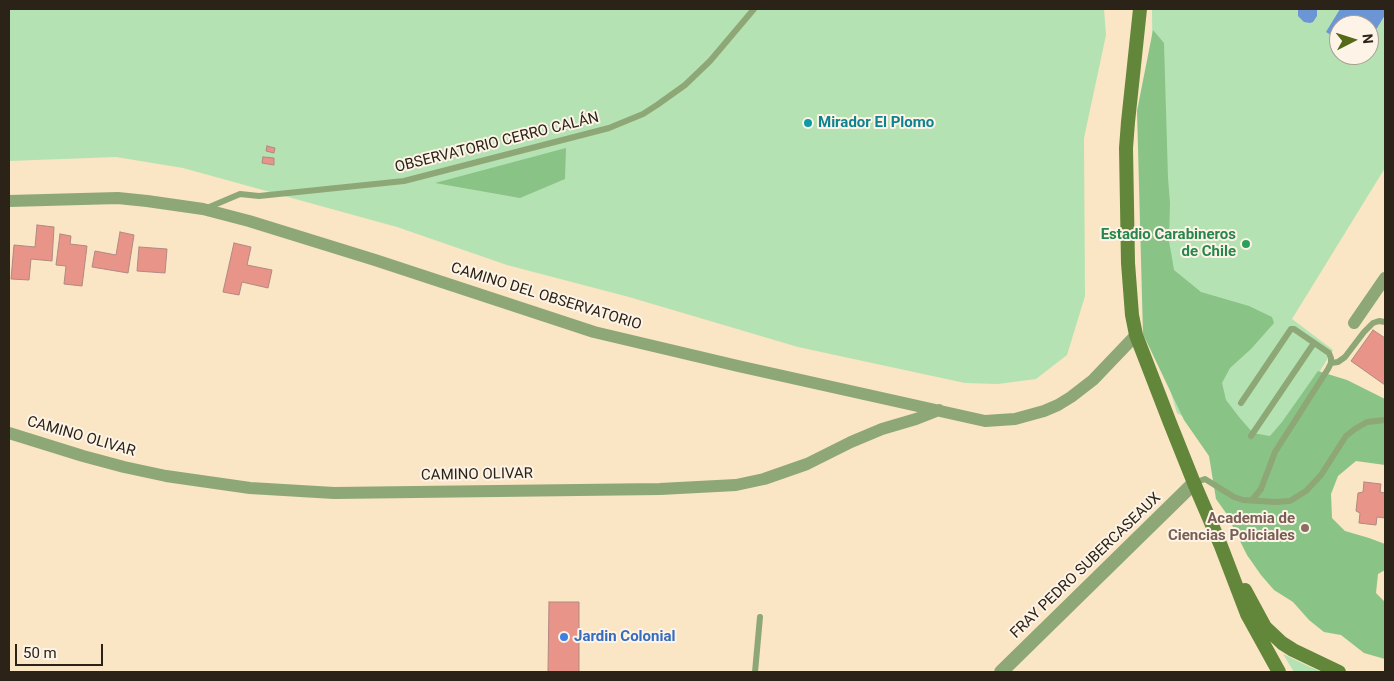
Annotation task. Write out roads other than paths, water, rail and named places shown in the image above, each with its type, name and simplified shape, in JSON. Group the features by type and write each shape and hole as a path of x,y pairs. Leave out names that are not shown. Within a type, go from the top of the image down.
{"main road":[{"path":"1140,9 1126,148 1129,272 1132,314 1136,335 1247,614 1279,672"},
{"path":"1221,546 1266,627 1292,650 1338,672"}],"street":[{"name":"CAMINO DEL OBSERVATORIO","path":"9,201 118,198 203,209 249,221 375,260 594,332 985,421 1015,419 1044,411 1064,401 1093,380 1136,335"},
{"path":"1354,323 1385,278"},
{"name":"CAMINO OLIVAR","path":"9,433 124,467 208,482 258,488 334,493 660,489 736,485 764,479 807,464 851,442 939,410"},
{"name":"FRAY PEDRO SUBERCASEAUX","path":"1000,672 1194,484"}],"lane":[{"name":"OBSERVATORIO CERRO CALÁN","path":"203,209 240,194 259,196 404,181 608,128 642,114 685,85 710,61 754,9"},
{"path":"1331,363 1345,358 1372,323 1385,322"},
{"path":"1241,404 1291,329 1294,329 1329,353 1331,363 1275,452 1261,489 1252,500"},
{"path":"1252,436 1314,343"},
{"path":"1194,484 1206,479 1234,497 1276,502 1290,501 1306,491 1321,475 1346,436 1366,422 1385,420"},
{"path":"755,672 760,617"}],"water":[{"path":"1298,9 1317,9 1317,16 1313,22 1304,22 1298,16"},
{"path":"1340,9 1385,9 1385,15 1379,25 1379,15 1336,15"}],"place":[{"name":"Mirador El Plomo","path":"808,123"},
{"name":"Estadio Carabineros de Chile","path":"1246,244"},
{"name":"Academia de Ciencias Policiales","path":"1305,528"},
{"name":"Jardin Colonial","path":"564,637"}]}
